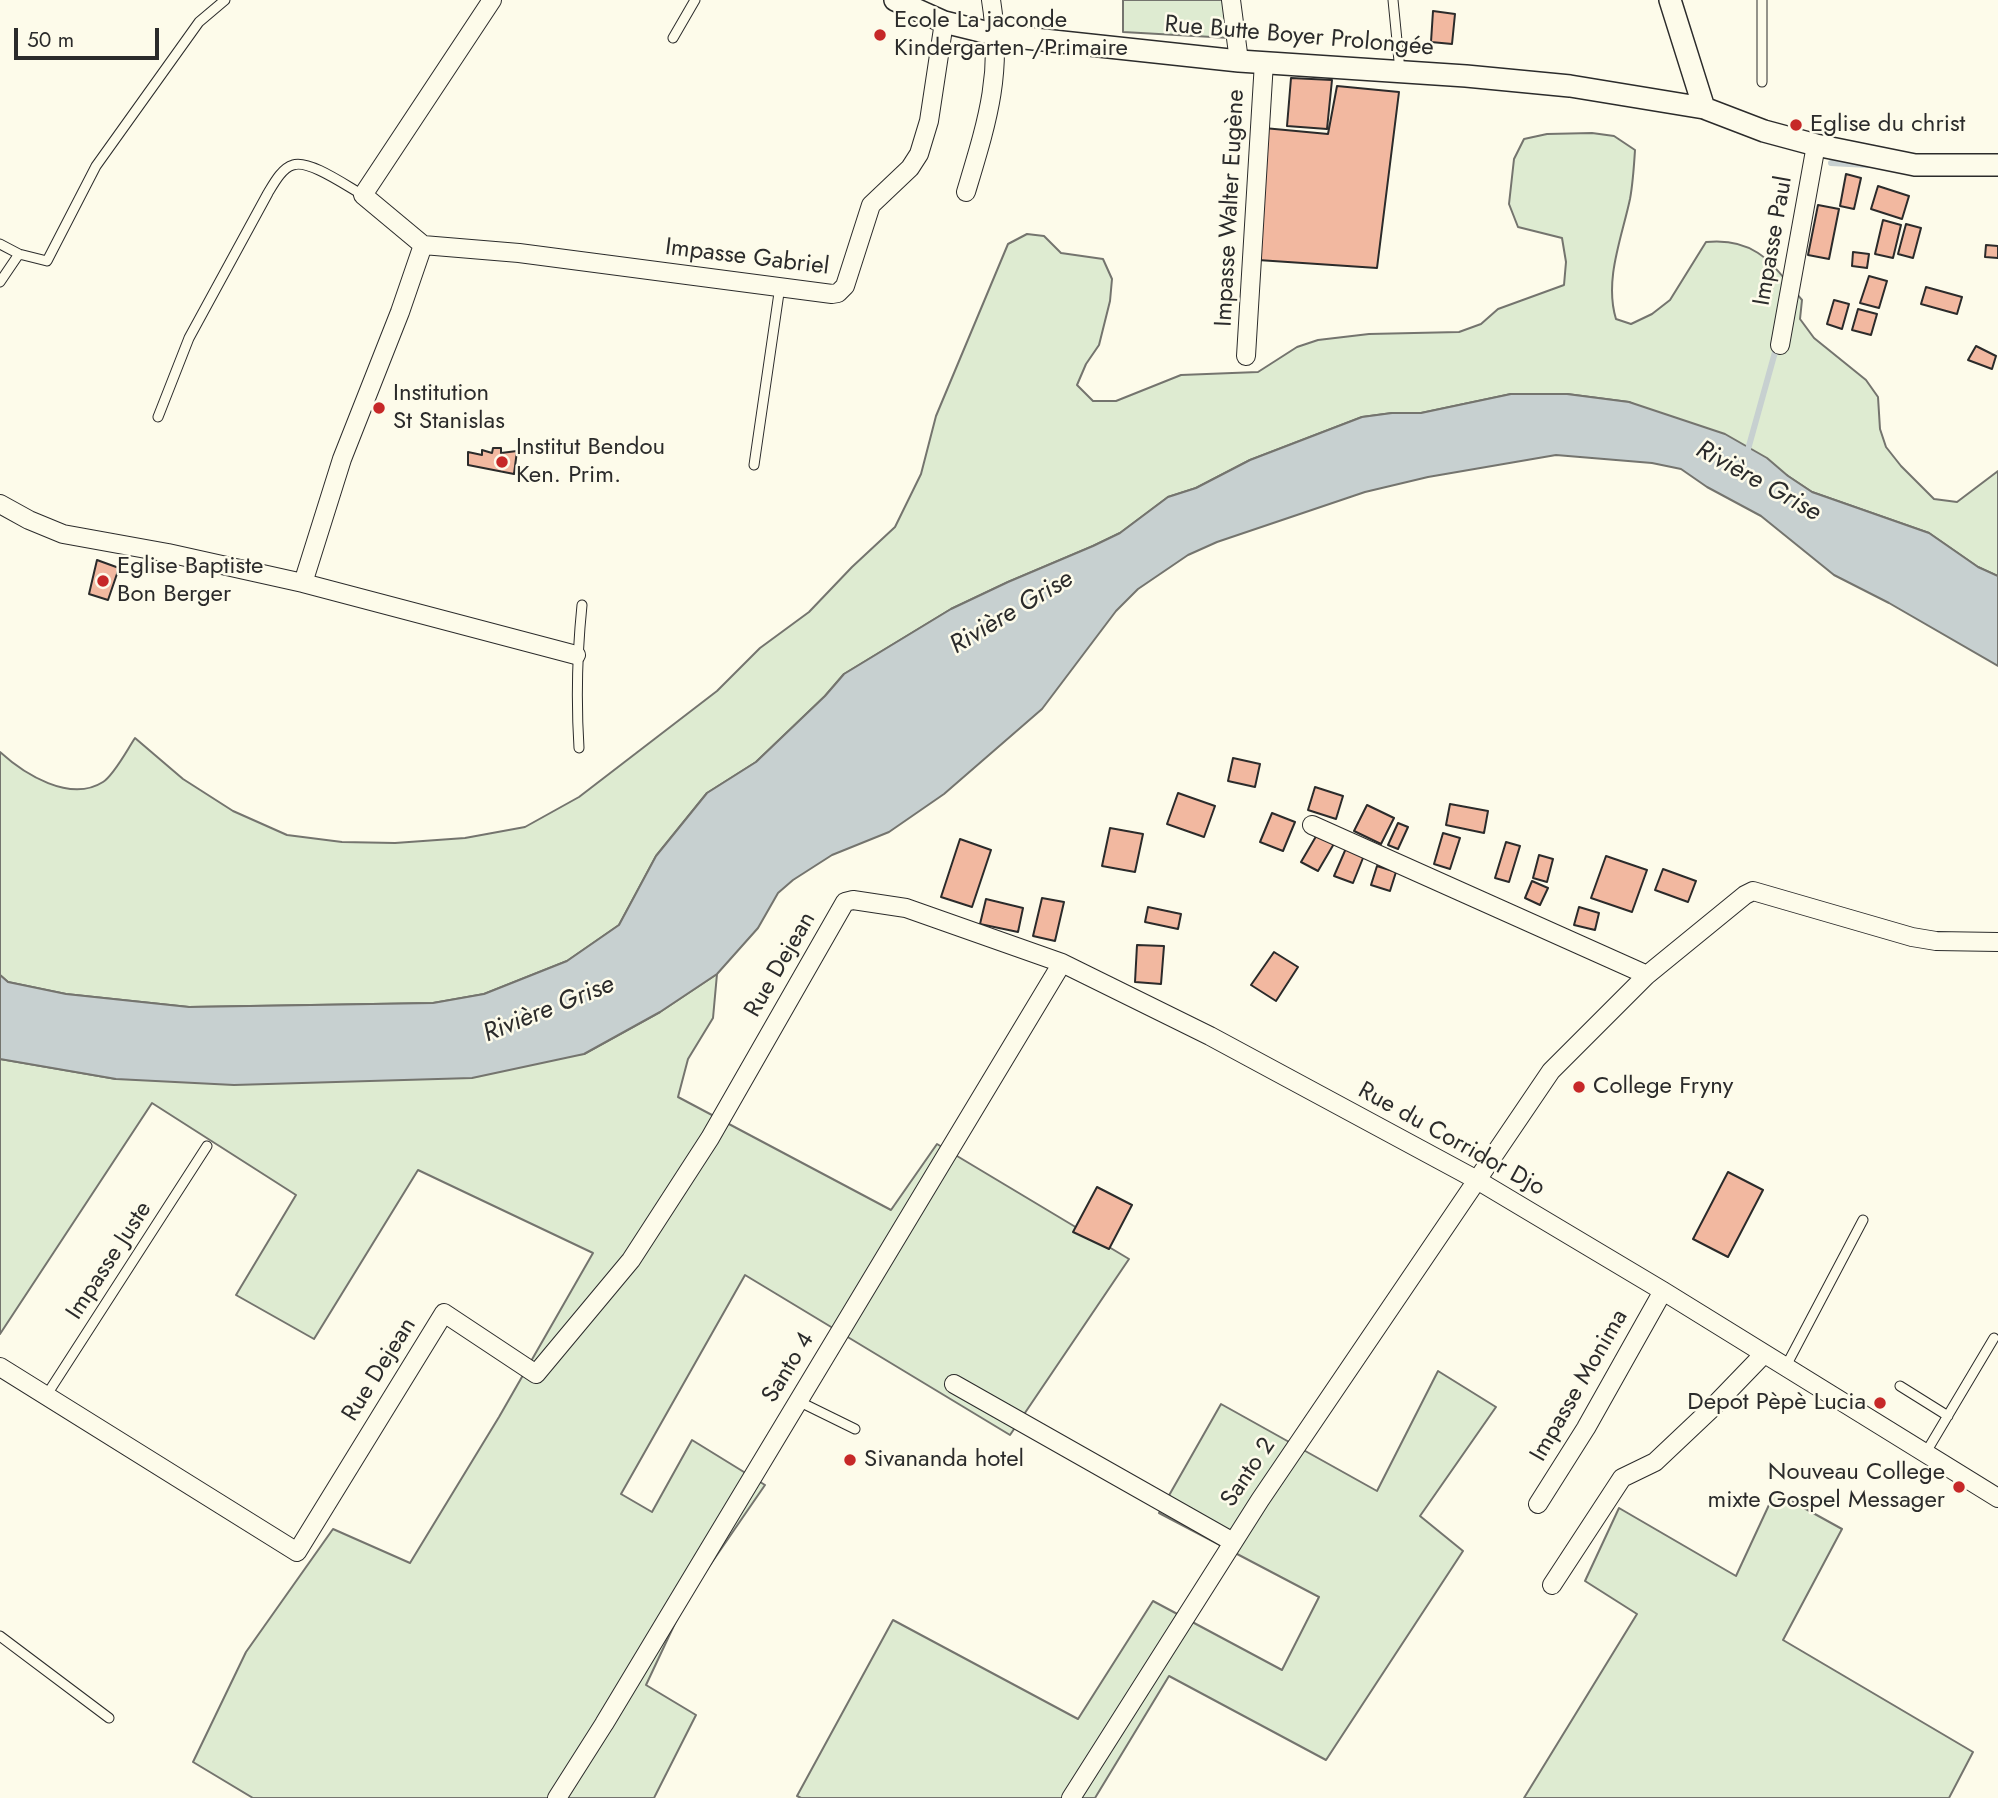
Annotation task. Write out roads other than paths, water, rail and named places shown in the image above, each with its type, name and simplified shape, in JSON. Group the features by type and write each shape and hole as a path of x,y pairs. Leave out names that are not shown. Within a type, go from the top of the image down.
{"street":[{"path":"303,583 342,459 400,312 423,245 363,195 492,0"},
{"name":"Rue Butte Boyer Prolongée","path":"895,0 944,22 997,34 1239,61 1570,86 1704,108 1764,131 1816,145 1915,165 1998,165"},
{"path":"966,192 992,97 997,34 991,0"},
{"path":"1231,0 1239,61"},
{"path":"1670,0 1704,108"},
{"name":"Impasse Gabriel","path":"423,245 519,253 643,271 838,293 845,286 872,205 910,168 919,153 929,121 944,22"},
{"name":"Impasse Walter Eugène","path":"1246,356 1264,62"},
{"name":"Impasse Paul","path":"1780,345 1816,145"},
{"path":"0,504 63,534 168,553 303,583 576,655"},
{"path":"1312,825 1647,975"},
{"name":"Santo 2","path":"1072,1798 1233,1542 1551,1072 1647,975 1753,891 1912,937 1936,941 1998,942"},
{"name":"Rue du Corridor Djo","path":"845,902 853,900 906,908 1062,963 1210,1036 1477,1180 1998,1498"},
{"name":"Rue Dejean","path":"0,1367 297,1552 444,1313 536,1374 638,1249 710,1138 845,902"},
{"name":"Santo 4","path":"557,1798 1062,963"},
{"name":"Impasse Monima","path":"1538,1504 1586,1428 1662,1291"},
{"path":"1552,1585 1622,1478 1655,1462 1763,1355"},
{"path":"954,1384 1233,1542"}],"lane":[{"path":"0,244 19,254 47,261 96,166 200,22 225,0"},
{"path":"673,38 695,0"},
{"path":"1393,0 1400,73"},
{"path":"1762,0 1762,82"},
{"path":"158,416 189,338 268,193 283,172 294,164 308,165 363,195"},
{"path":"0,282 19,254"},
{"path":"754,465 780,286"},
{"path":"579,748 576,655 582,605"},
{"name":"Impasse Juste","path":"46,1396 207,1146"},
{"path":"1785,1368 1863,1220"},
{"path":"1925,1454 1994,1338"},
{"path":"1900,1385 1948,1416"},
{"path":"798,1401 855,1429"},
{"path":"0,1636 109,1718"}],"water":[{"name":"Rivière Grise","path":"1511,394 1567,394 1629,402 1725,434 1767,458 1812,492 1929,533 1978,567 1998,576 1998,666 1889,603 1834,575 1761,516 1707,487 1681,469 1652,463 1556,455 1428,477 1365,492 1217,542 1188,555 1138,589 1116,611 1042,709 944,794 889,832 832,855 793,880 778,893 758,928 717,974 660,1012 584,1054 472,1078 234,1085 116,1079 0,1059 0,975 8,982 66,994 189,1007 433,1003 484,994 567,961 619,925 656,856 707,793 756,762 825,696 844,674 951,609 1120,533 1168,497 1196,488 1250,460 1362,417 1421,413"}],"waterway":[{"path":"1831,163 1868,165"},
{"name":"Rivière Grise","path":"1747,453 1777,345"}],"place":[{"name":"Ecole La jaconde Kindergarten /Primaire","path":"880,35"},
{"name":"Eglise du christ","path":"1796,125"},
{"name":"Institution St Stanislas","path":"379,408"},
{"name":"Institut Bendou Ken. Prim.","path":"502,462"},
{"name":"Eglise Baptiste Bon Berger","path":"103,581"},
{"name":"College Fryny","path":"1579,1087"},
{"name":"Depot Pèpè Lucia","path":"1880,1403"},
{"name":"Sivananda hotel","path":"850,1460"},
{"name":"Nouveau College mixte Gospel Messager","path":"1959,1487"}]}
